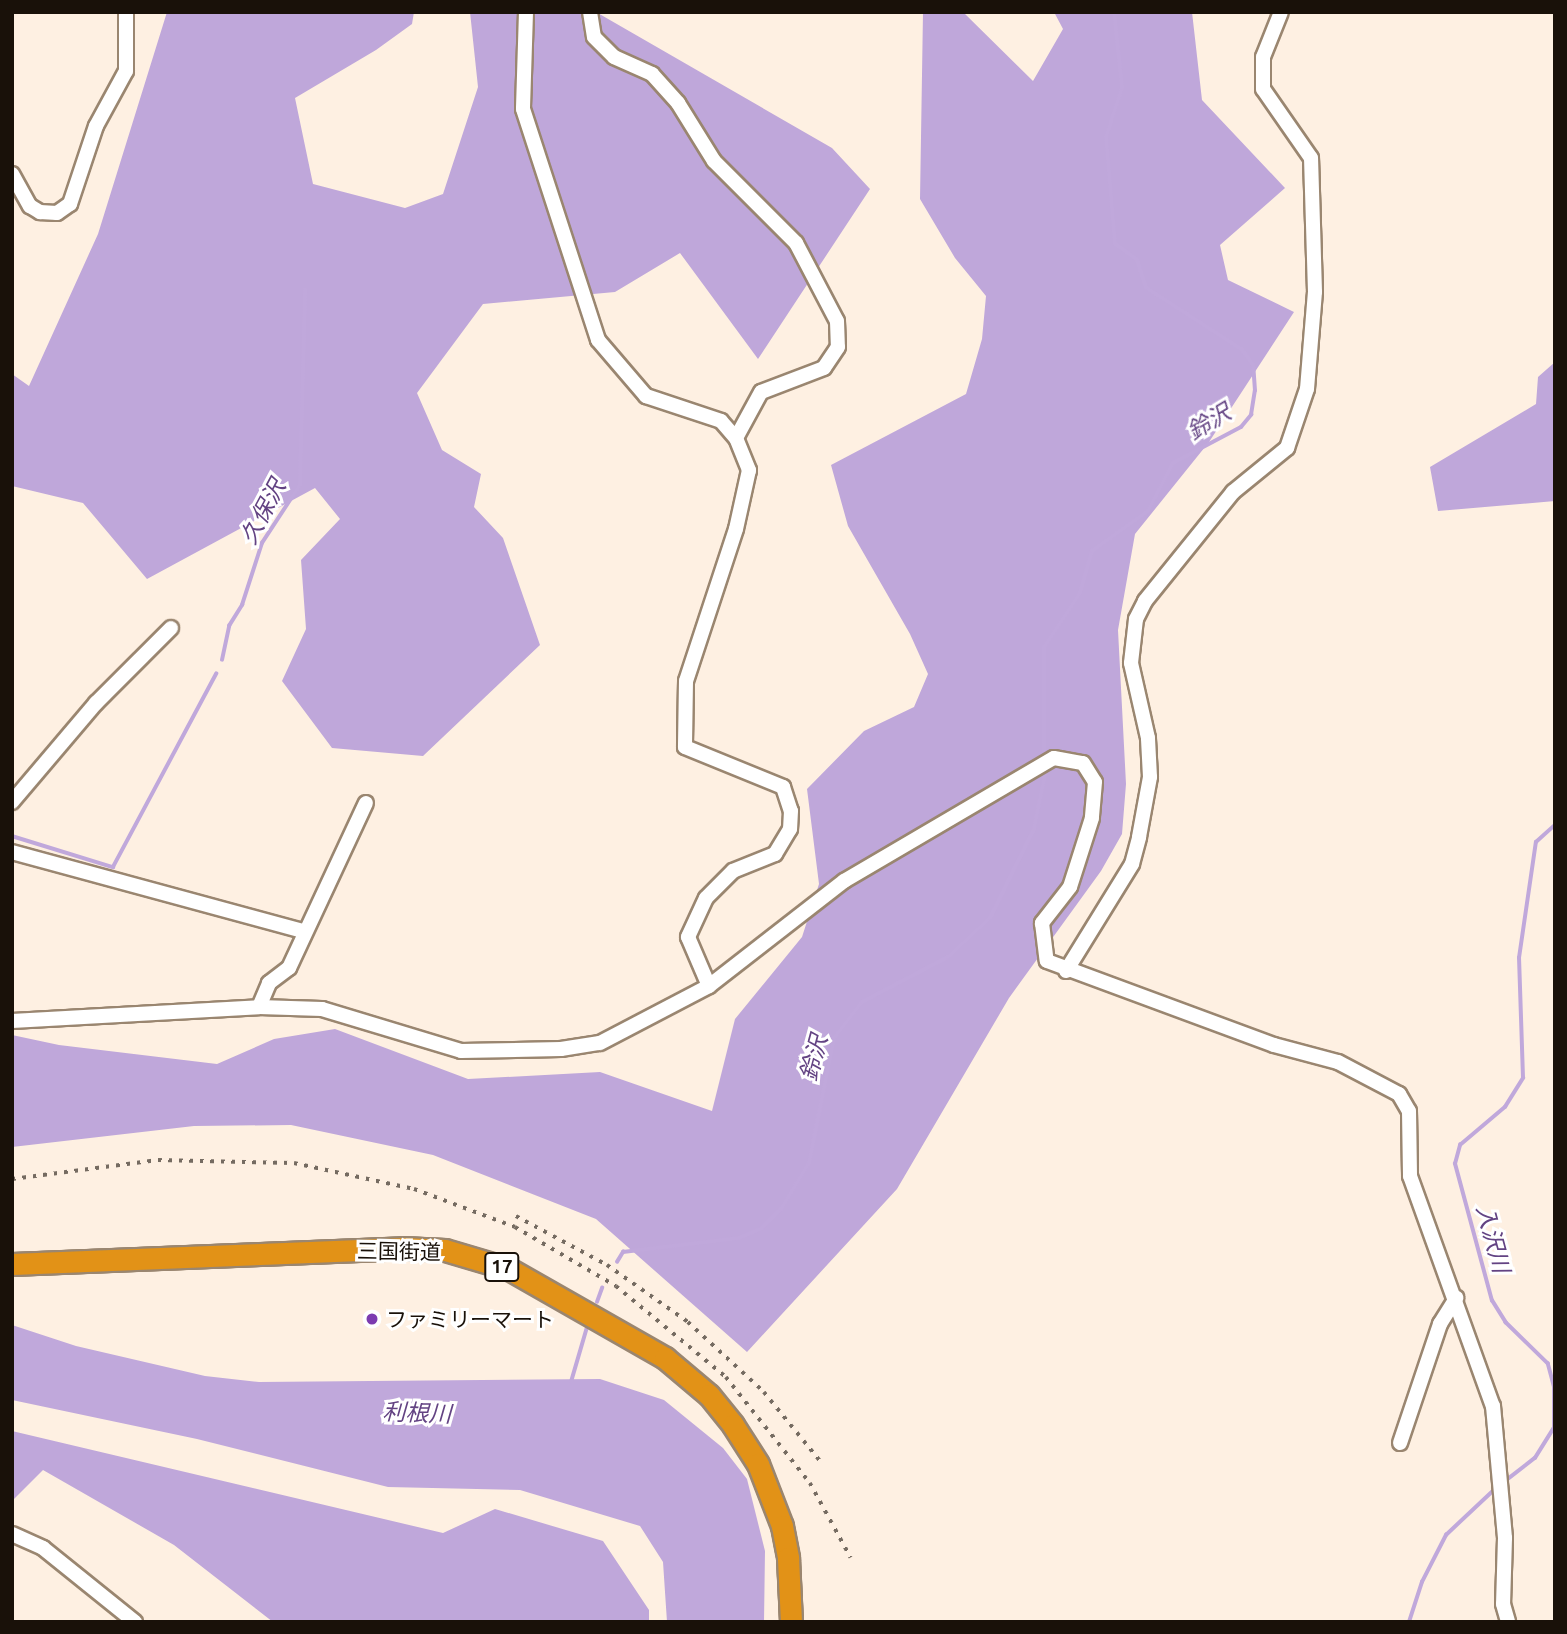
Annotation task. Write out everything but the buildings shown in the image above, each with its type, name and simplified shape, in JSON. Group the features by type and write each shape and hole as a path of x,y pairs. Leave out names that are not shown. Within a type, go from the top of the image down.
{"highway":[{"name":"三国街道","path":"12,1265 403,1248 445,1250 509,1269 666,1359 709,1395 733,1425 758,1464 782,1526 788,1558 791,1622"}],"street":[{"path":"12,174 35,210 50,214 71,204 96,126 126,71 126,12"},
{"path":"526,12 523,109 598,340 646,396 721,421 736,438 749,470 736,528 686,681 685,747 783,787 791,811 790,829 775,854 733,870 706,898 688,937 709,986"},
{"path":"590,12 594,37 614,57 652,74 678,103 714,161 796,243 837,321 838,347 824,368 761,392 736,438"},
{"path":"1066,971 1132,864 1139,837 1150,777 1148,738 1131,663 1136,620 1145,601 1233,492 1287,448 1307,389 1315,292 1311,158 1263,89 1263,57 1281,12"},
{"path":"12,802 88,712 172,628"},
{"path":"12,1021 29,1023 259,1007 321,1009 461,1051 561,1049 600,1043 709,986 844,881 1054,758 1083,763 1094,782 1085,851 1070,887 1042,923 1047,961 1066,971 1274,1045 1338,1062 1399,1094 1409,1111 1410,1176 1493,1406 1502,1493 1503,1604 1508,1622"},
{"path":"259,1007 269,983 289,968 303,931 366,803"},
{"path":"12,852 303,931"},
{"path":"1400,1443 1440,1324 1455,1298"},
{"path":"12,1534 43,1549 135,1622"}],"shaded area":[{"path":"167,12 414,12 412,24 376,50 295,98 313,184 405,208 443,194 478,87 470,12 596,12 832,148 870,189 758,359 680,253 615,292 483,304 417,393 442,450 481,474 474,507 503,538 540,645 423,756 332,748 282,681 306,629 301,560 340,519 315,488 147,579 83,503 12,486 12,374 29,386 98,234"},
{"path":"923,12 963,12 1033,81 1063,29 1054,12 1192,12 1202,100 1285,188 1220,245 1228,280 1294,312 1209,442 1135,534 1118,630 1126,784 1122,834 1101,871 1009,998 897,1189 747,1352 596,1219 433,1155 291,1125 194,1126 12,1147 12,1035 59,1045 217,1064 274,1039 335,1029 468,1079 600,1072 712,1111 735,1019 802,937 819,884 807,789 864,731 914,707 928,674 910,634 848,526 831,465 966,394 982,339 986,296 955,258 920,199"},
{"path":"1555,362 1555,501 1438,511 1430,467 1536,404 1538,377"},
{"path":"12,1431 443,1533 495,1509 603,1541 649,1610 649,1622 273,1622 174,1545 43,1470 12,1501"}],"water":[{"name":"利根川","path":"12,1325 76,1346 205,1376 259,1382 600,1379 664,1400 723,1448 747,1479 765,1551 764,1622 667,1622 663,1562 640,1526 520,1490 388,1487 197,1439 12,1400"}],"waterway":[{"name":"鈴沢","path":"1044,752 1044,647 1080,593 1092,551 1148,511 1173,463 1241,427 1251,415 1255,391 1253,365 1242,350 1146,288 1137,260 1115,244 1106,137 1122,88 1114,12"},
{"name":"久保沢","path":"222,660 229,626 242,605 262,543 300,485 305,290"},
{"name":"久保沢","path":"12,836 113,867 216,674"},
{"name":"鈴沢","path":"617,1262 623,1252 739,1238 762,1228 781,1209 809,1163 834,1038 862,1002 948,957 990,918 1034,829 1045,775"},
{"name":"入沢川","path":"1504,1482 1535,1458 1554,1427 1554,1387 1548,1364 1506,1323 1492,1301 1455,1164 1460,1145 1505,1107 1523,1078 1519,958 1536,842 1555,825"},
{"name":"鈴沢","path":"597,1302 602,1288"},
{"name":"鈴沢","path":"571,1382 588,1324"},
{"name":"入沢川","path":"1409,1622 1422,1582 1446,1535 1495,1489"}],"railway":[{"path":"12,1179 158,1160 294,1163 414,1189 515,1227 616,1286 726,1377 810,1483 851,1558"},
{"path":"516,1216 607,1265 688,1322 764,1392 821,1462"}],"place":[{"name":"ファミリーマート","path":"372,1319"}]}
